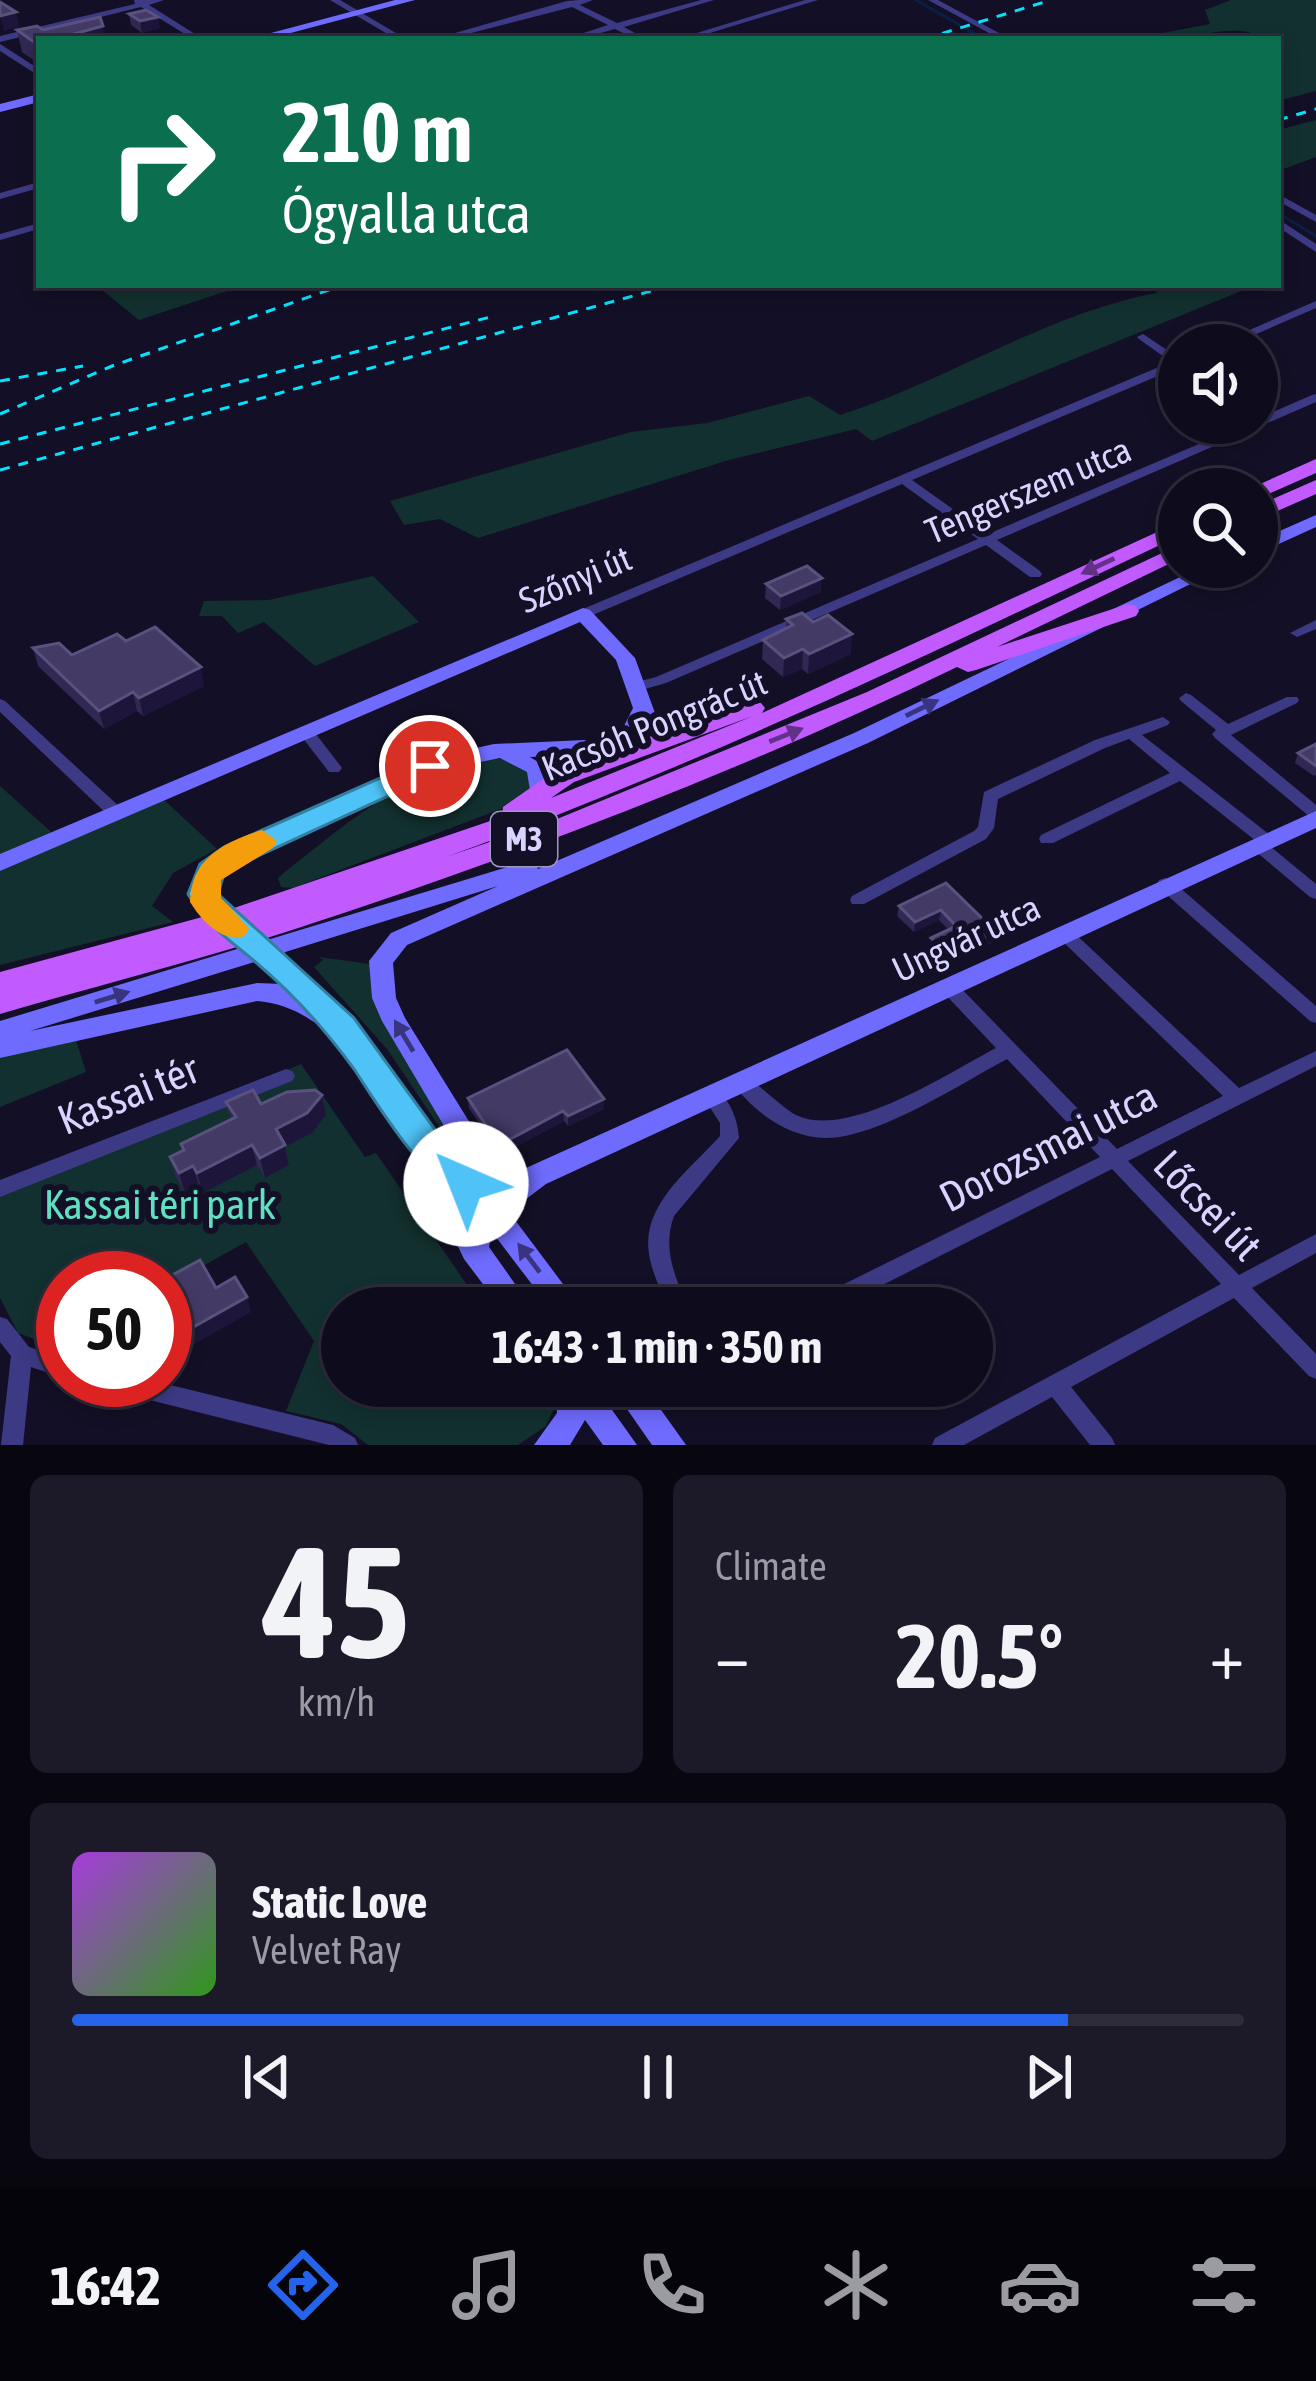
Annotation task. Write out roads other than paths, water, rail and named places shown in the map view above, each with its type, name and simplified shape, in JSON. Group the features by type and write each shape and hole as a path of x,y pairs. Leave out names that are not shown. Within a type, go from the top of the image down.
{"main road":[{"path":"1278,482 1316,465"},
{"path":"1278,504 1316,486"},
{"name":"Kacsóh Pongrác út","path":"0,983 178,936 480,832 677,757 1158,538"},
{"name":"Kacsóh Pongrác út","path":"0,1003 356,899 566,824 875,697 1158,560"},
{"path":"480,832 565,776 744,712 953,620 1017,604"},
{"path":"875,697 1128,611"}],"street":[{"path":"0,43 138,2 160,0"},
{"path":"334,0 397,36"},
{"path":"282,36 409,0"},
{"path":"267,36 424,0"},
{"path":"448,36 589,0"},
{"path":"580,36 710,0"},
{"path":"690,36 814,0"},
{"path":"932,0 1000,36"},
{"path":"138,2 194,36"},
{"path":"567,2 636,36"},
{"path":"0,43 36,71"},
{"path":"0,106 36,97"},
{"path":"0,196 36,186"},
{"path":"1281,199 1316,219"},
{"path":"1281,225 1316,249"},
{"path":"0,237 36,227"},
{"path":"1270,324 1316,304"},
{"path":"1143,337 1158,348"},
{"name":"Szőnyi út","path":"0,863 1158,372"},
{"name":"Tengerszem utca","path":"1278,412 1316,398"},
{"name":"Tengerszem utca","path":"639,696 1204,444"},
{"path":"903,479 1036,574"},
{"path":"1278,538 1316,520"},
{"path":"551,1287 491,1207 486,1173 394,1021 384,998 382,974 388,950 410,931 861,738 1174,588"},
{"path":"583,614 625,658 657,726 689,728"},
{"path":"1297,633 1316,624"},
{"path":"631,734 639,696"},
{"path":"597,734 630,716 639,696"},
{"path":"1186,698 1227,731"},
{"path":"1292,700 1220,734 1316,816"},
{"path":"0,704 117,814"},
{"path":"858,900 980,835 986,828 990,796 1100,744 1162,722"},
{"path":"491,1207 467,1201 450,1185 424,1141 335,1020 275,960 212,910 203,894 210,872 235,854 388,782 464,756 520,740 689,728"},
{"path":"307,733 334,768"},
{"path":"464,756 601,748 631,734"},
{"path":"1133,735 1316,893"},
{"path":"464,756 529,762 541,774 541,790"},
{"path":"1047,839 1181,774"},
{"name":"Ungvár utca","path":"491,1207 536,1176 1165,884 1264,844 1316,816"},
{"path":"0,1031 662,824"},
{"path":"1165,884 1316,1016"},
{"path":"1064,932 1237,1098"},
{"path":"203,1001 248,982 275,960"},
{"name":"Lőcsei út","path":"948,986 1316,1369"},
{"path":"0,1048 203,1001 278,992 335,1020"},
{"path":"670,1287 658,1257 662,1212 730,1138 729,1122 741,1082 766,1108 784,1118 808,1128 848,1131 1009,1049"},
{"name":"Dorozsmai utca","path":"860,1287 1316,1058"},
{"name":"Kassai tér","path":"0,1190 286,1076"},
{"path":"711,1096 729,1122"},
{"path":"424,1141 474,1250 502,1287"},
{"path":"474,1250 477,1227 491,1207"},
{"path":"943,1445 1316,1243"},
{"path":"0,1326 22,1354 36,1359"},
{"path":"12,1445 9,1381 22,1354"},
{"path":"1055,1384 1104,1445"},
{"path":"192,1400 331,1435 347,1445"},
{"path":"549,1445 572,1419 573,1407"},
{"path":"591,1407 622,1445"},
{"path":"649,1407 670,1445"}],"waterway":[{"path":"916,0 979,36"},
{"path":"1281,215 1316,236"}],"railway":[{"path":"934,36 1051,0"},
{"path":"1281,119 1316,109"},
{"path":"0,414 112,366 334,288"},
{"path":"0,470 662,288"},
{"path":"0,444 494,316"},
{"path":"0,381 83,366"}],"park label":[{"name":"Kassai téri park","path":"160,1204"}]}
